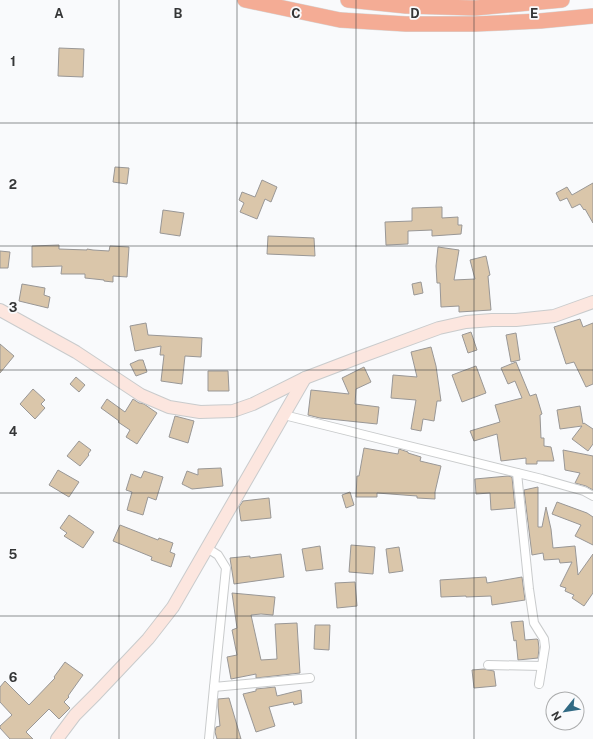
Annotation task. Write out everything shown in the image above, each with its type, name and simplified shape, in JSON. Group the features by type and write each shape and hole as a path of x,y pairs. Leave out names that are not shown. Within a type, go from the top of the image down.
{"highway":[{"path":"245,0 340,20 406,24 532,22 593,16"},
{"path":"348,0 406,6 476,8 562,0"}],"main road":[{"path":"0,310 76,352 141,395 169,407 200,412 232,411 253,404 305,378 439,328 466,322 516,320 554,316 593,302"},
{"path":"57,739 75,715 148,639 173,607 305,378"}],"street":[{"path":"284,415 542,479 584,491 593,496"},
{"path":"517,473 528,582 534,623 544,639 545,647 539,684"},
{"path":"207,548 218,555 226,568 209,739"},
{"path":"488,665 542,666"},
{"path":"214,687 310,678"}],"building":[{"path":"59,48 84,49 83,77 58,76"},
{"path":"115,167 129,168 127,184 113,182"},
{"path":"262,180 277,187 271,202 265,199 257,219 240,212 244,203 239,200 242,192 255,197"},
{"path":"593,183 593,223 585,209 584,210 580,204 572,208 567,198 560,201 556,193 567,187 572,195"},
{"path":"442,207 442,218 458,217 458,225 462,225 461,234 432,236 432,230 408,231 408,244 386,245 385,222 412,221 412,208"},
{"path":"163,210 184,213 180,236 160,233"},
{"path":"268,236 314,238 315,256 267,254"},
{"path":"59,245 59,249 109,251 110,246 129,247 127,277 113,276 113,282 85,278 85,274 61,274 62,266 32,267 32,246"},
{"path":"438,247 459,250 454,280 475,279 470,260 486,256 490,275 488,276 491,310 459,312 459,306 441,307 440,283 437,283 436,266"},
{"path":"0,251 10,252 8,268 0,268"},
{"path":"421,282 423,293 414,295 412,284"},
{"path":"22,284 45,288 44,295 50,297 48,308 19,301"},
{"path":"580,319 583,327 593,323 593,384 586,387 574,362 566,364 554,327"},
{"path":"146,323 148,335 202,338 201,357 185,356 182,384 161,381 164,355 160,355 161,346 135,351 130,326"},
{"path":"471,332 477,350 468,353 462,335"},
{"path":"516,333 520,360 511,362 506,335"},
{"path":"0,344 14,356 0,373"},
{"path":"431,347 436,366 441,401 437,401 434,421 423,419 421,431 411,429 416,400 391,398 393,375 417,377 411,352"},
{"path":"143,360 147,372 136,376 130,364"},
{"path":"516,362 530,396 536,394 542,414 540,415 541,438 544,438 544,446 551,447 554,461 537,461 537,464 526,464 526,458 501,461 497,434 474,441 470,431 500,422 495,405 522,398 515,381 508,384 501,368"},
{"path":"476,366 486,393 462,402 452,375"},
{"path":"364,367 371,382 356,389 355,404 379,407 377,424 320,418 308,415 311,390 349,394 342,378"},
{"path":"208,371 228,371 229,391 208,391"},
{"path":"76,377 85,385 79,392 70,384"},
{"path":"33,389 45,400 41,404 45,408 35,419 20,404"},
{"path":"107,399 125,412 133,399 144,404 157,413 137,444 126,437 130,430 101,408"},
{"path":"580,406 583,424 584,423 593,429 593,444 588,451 572,439 582,426 560,429 557,410"},
{"path":"175,416 194,421 188,443 169,437"},
{"path":"79,441 91,450 80,466 67,456"},
{"path":"364,448 398,454 399,449 421,457 420,461 441,466 435,492 435,499 377,493 377,497 356,497 357,476 359,476"},
{"path":"563,450 593,456 593,490 575,483 580,473 565,470"},
{"path":"221,468 223,486 192,489 182,484 187,471 198,475 198,469"},
{"path":"58,470 79,482 69,497 49,485"},
{"path":"144,471 163,477 156,500 148,497 143,515 127,510 132,492 126,490 131,474 141,478"},
{"path":"508,476 512,477 515,508 491,510 490,493 476,494 475,479"},
{"path":"538,487 538,527 542,527 546,507 551,529 553,548 575,546 578,575 593,554 593,593 584,606 572,598 574,595 565,591 566,588 560,586 572,562 560,563 559,559 544,560 543,553 532,555 524,490"},
{"path":"350,492 354,505 346,508 342,495"},
{"path":"269,498 271,518 241,521 239,507 243,501"},
{"path":"557,502 587,513 593,517 593,545 575,536 581,525 552,514"},
{"path":"69,515 94,532 83,548 64,536 67,533 60,528"},
{"path":"120,525 158,540 159,538 173,543 170,552 175,554 171,567 151,560 152,557 113,541"},
{"path":"351,545 375,547 373,574 349,572"},
{"path":"320,546 323,569 306,571 302,549"},
{"path":"399,547 403,571 389,573 386,549"},
{"path":"281,554 284,577 234,584 230,558 250,556 250,558"},
{"path":"486,577 487,583 522,577 525,600 492,605 491,596 441,597 440,580"},
{"path":"355,582 357,606 337,608 335,583"},
{"path":"232,593 275,597 273,615 251,615 261,660 277,659 275,624 297,623 300,673 256,678 256,674 231,679 227,657 237,655 232,630 237,628"},
{"path":"523,621 525,640 538,640 538,658 518,660 516,640 514,641 511,622"},
{"path":"315,625 330,625 329,650 314,649"},
{"path":"65,662 83,675 68,696 69,697 64,702 70,708 59,719 49,709 26,732 33,739 10,739 0,728 0,726 12,715 0,702 0,687 5,681 29,705 55,678 54,677"},
{"path":"484,669 494,671 496,686 474,688 472,670"},
{"path":"275,687 277,696 301,690 302,703 294,705 293,702 269,707 275,726 256,732 243,694 256,691 256,689"},
{"path":"229,698 241,739 217,739 215,732 216,727 220,726 218,699"}]}
